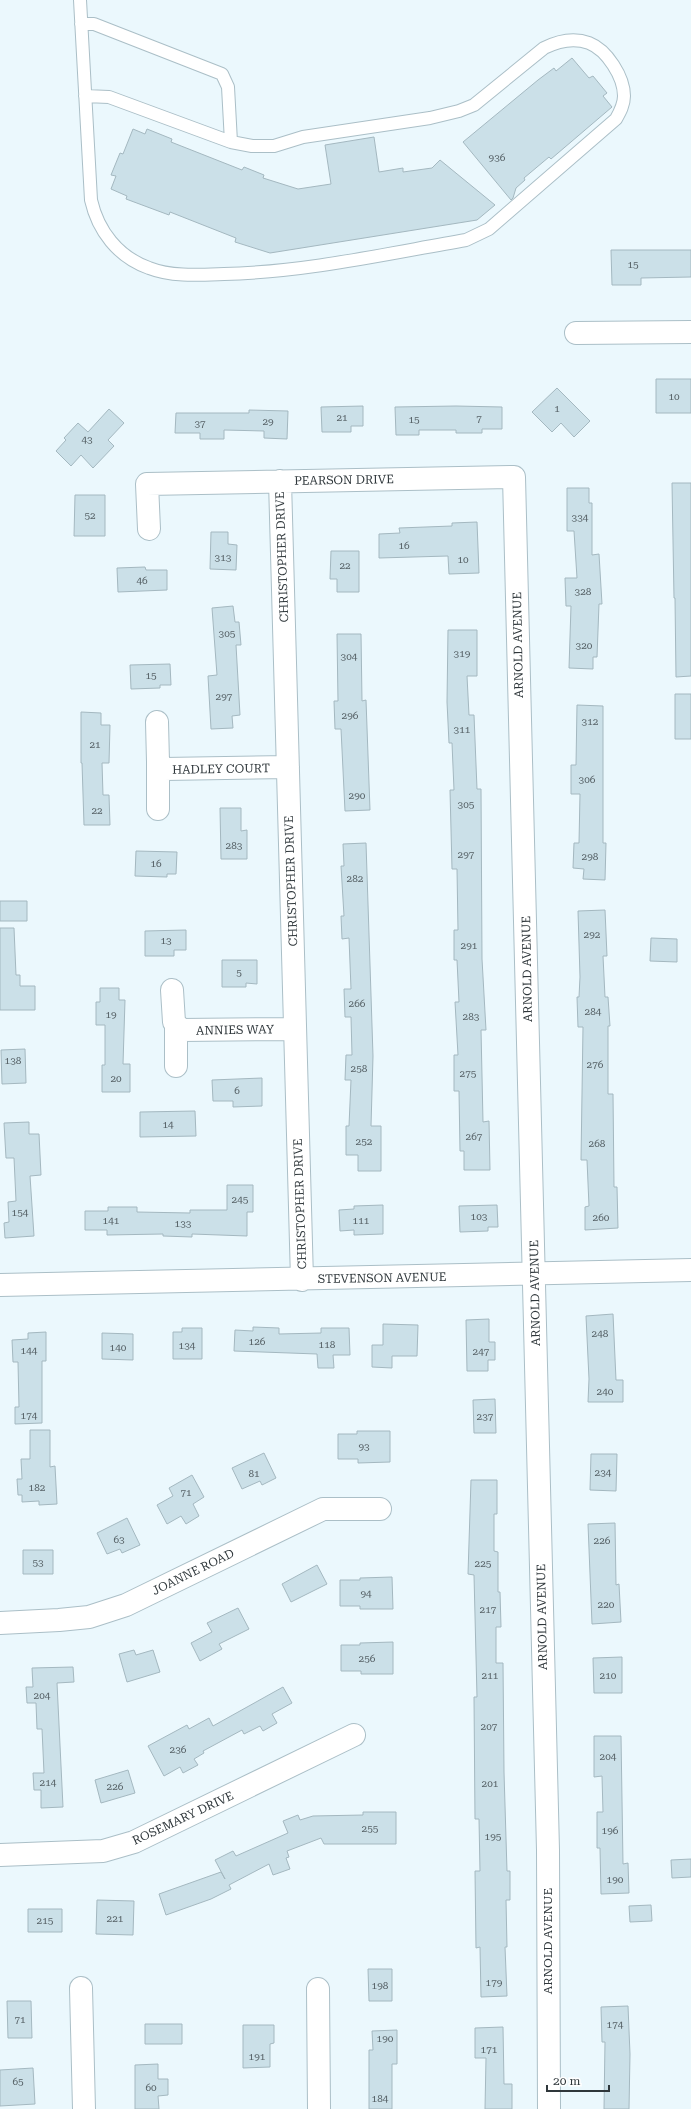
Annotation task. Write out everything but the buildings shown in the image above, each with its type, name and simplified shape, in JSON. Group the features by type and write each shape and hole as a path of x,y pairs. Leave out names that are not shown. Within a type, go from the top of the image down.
{"street":[{"path":"576,333 691,332"},
{"name":"PEARSON DRIVE","path":"149,529 147,484 514,477"},
{"name":"ARNOLD AVENUE","path":"514,477 548,1842 549,2109"},
{"name":"CHRISTOPHER DRIVE","path":"280,481 302,1280"},
{"name":"HADLEY COURT","path":"157,722 158,809"},
{"name":"HADLEY COURT","path":"158,762 162,768 169,770 288,767"},
{"path":"172,990 176,1026 176,1066"},
{"name":"ANNIES WAY","path":"176,1026 183,1031 295,1029"},
{"name":"STEVENSON AVENUE","path":"0,1285 302,1280 691,1270"},
{"name":"JOANNE ROAD","path":"0,1623 89,1617 126,1604 323,1509 380,1509"},
{"name":"ROSEMARY DRIVE","path":"0,1855 103,1851 134,1842 354,1735"},
{"path":"81,1988 84,2109"},
{"path":"318,1989 319,2109"}],"lane":[{"path":"80,0 81,24 85,96 91,200 96,218 105,234 124,254 148,268 169,273 214,275 300,270 466,240 479,235 488,229 616,119 621,111 624,95 619,77 601,51 590,43 569,40 557,42 544,48 474,105 459,111 430,118 303,137 274,146 252,146 231,142 109,97 85,96"},
{"path":"81,24 94,24 222,74 228,86 231,142"}]}
